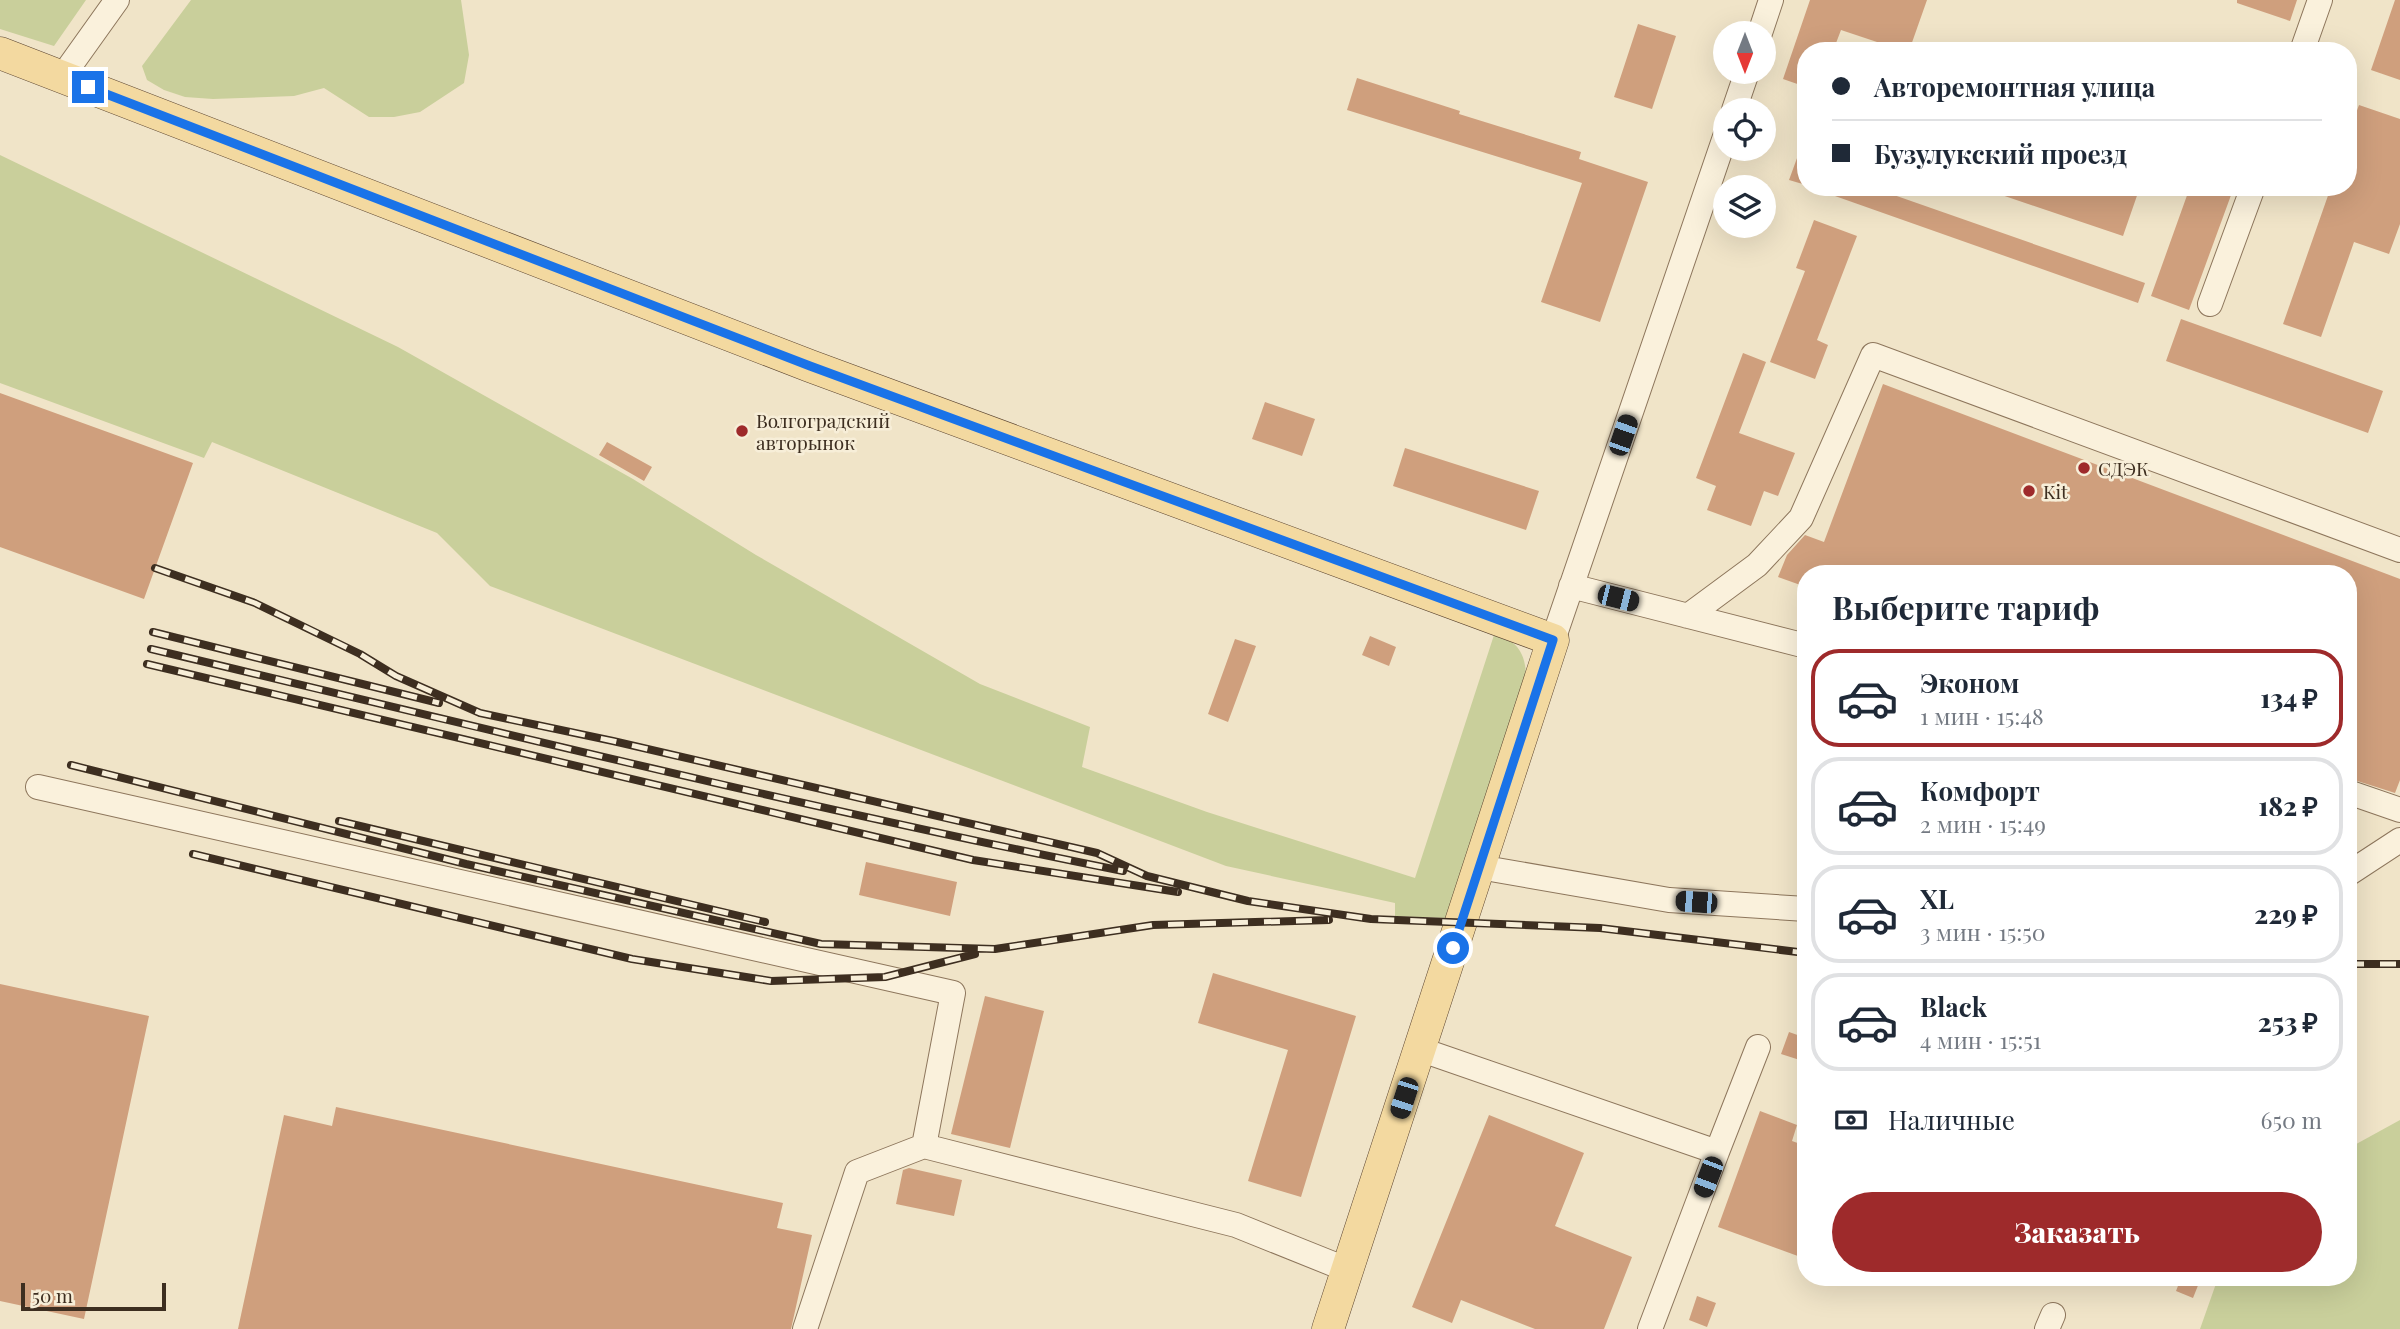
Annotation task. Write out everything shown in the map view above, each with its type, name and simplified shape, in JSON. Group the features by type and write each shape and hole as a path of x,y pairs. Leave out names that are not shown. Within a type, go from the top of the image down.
{"main road":[{"path":"0,53 810,366 1553,640 1328,1329"}],"street":[{"path":"62,77 117,0"},
{"path":"1764,21 1771,0"},
{"path":"2305,42 2320,0"},
{"path":"1553,640 1717,161"},
{"path":"2210,304 2250,196"},
{"path":"1688,616 1757,565 1801,518 1872,355 2400,550"},
{"path":"1571,586 1797,644"},
{"path":"38,787 953,993 924,1146"},
{"path":"2357,795 2400,810"},
{"path":"2357,868 2400,840"},
{"path":"1479,867 1669,900 1797,908"},
{"path":"1650,1329 1758,1047"},
{"path":"1419,1049 1717,1152"},
{"path":"805,1329 857,1172 924,1146 1236,1225 1348,1270"}],"green space":[{"path":"0,0 86,0 54,46 0,29"},
{"path":"191,0 461,0 469,55 464,83 420,112 394,117 369,117 324,88 294,96 213,99 185,97 164,90 147,80 142,66"},
{"path":"0,155 398,347 633,479 756,555 980,684 1090,727 1082,767 1207,812 1415,878 1494,635 1509,640 1522,655 1526,677 1447,918 1395,916 1395,903 1226,866 490,586 437,533 212,442 204,458 0,383"},
{"path":"2400,1120 2400,1329 2200,1329 2215,1286 2357,1286 2357,1144"}],"building":[{"path":"1810,0 1927,0 1912,42 1877,42 1841,30 1836,42 1797,42 1797,84 1783,79"},
{"path":"2237,0 2297,0 2290,21 2237,3"},
{"path":"2395,0 2400,0 2400,80 2371,70"},
{"path":"1638,24 1676,36 1652,109 1614,97"},
{"path":"1357,78 1460,111 1459,114 1581,152 1579,159 1648,182 1600,322 1541,302 1582,183 1347,110"},
{"path":"2359,105 2400,119 2400,224 2389,254 2354,242 2321,337 2283,324 2328,196 2357,196"},
{"path":"1797,158 1797,182 1789,180"},
{"path":"1835,196 1897,196 2145,283 2138,303"},
{"path":"2005,196 2137,196 2123,236"},
{"path":"2187,196 2231,196 2189,310 2151,296"},
{"path":"1814,220 1857,236 1817,340 1828,345 1815,379 1770,362 1805,271 1796,268"},
{"path":"2181,319 2383,391 2368,433 2166,361"},
{"path":"1743,353 1766,362 1739,433 1795,453 1778,496 1764,491 1751,526 1707,510 1716,486 1696,478"},
{"path":"1883,384 2400,579 2400,780 2395,793 2357,781 2357,565 1797,565 1797,584 1778,577 1787,555 1805,535 1824,542"},
{"path":"0,393 193,463 144,599 0,547"},
{"path":"1265,402 1315,419 1302,456 1252,439"},
{"path":"607,442 652,467 644,481 599,455"},
{"path":"1405,448 1539,491 1526,530 1393,486"},
{"path":"1370,636 1396,647 1389,666 1362,655"},
{"path":"1235,639 1256,646 1228,722 1208,714"},
{"path":"866,862 957,882 950,916 859,895"},
{"path":"1213,973 1356,1016 1301,1197 1248,1181 1288,1050 1198,1023"},
{"path":"0,984 149,1016 84,1319 0,1301"},
{"path":"985,996 1044,1011 1010,1148 951,1134"},
{"path":"1789,1032 1797,1035 1797,1059 1781,1054"},
{"path":"336,1107 783,1203 777,1228 812,1235 791,1329 238,1329 284,1115 332,1126"},
{"path":"1760,1111 1797,1125 1792,1141 1797,1143 1797,1256 1718,1227"},
{"path":"1489,1115 1584,1153 1555,1226 1632,1257 1604,1329 1535,1329 1461,1300 1452,1323 1412,1307"},
{"path":"909,1168 962,1180 954,1216 896,1204 903,1170"},
{"path":"2178,1286 2198,1286 2193,1298 2176,1291"},
{"path":"1697,1296 1716,1303 1707,1327 1689,1320"}],"railway":[{"path":"155,568 255,603 360,654 396,676 480,713 613,741 1097,853 1147,876 1248,901 1371,919 1600,928 1797,952"},
{"path":"153,632 439,703"},
{"path":"151,649 757,792 1123,871"},
{"path":"147,664 973,860 1178,892"},
{"path":"71,765 466,864 821,944 995,949 1153,925 1329,920"},
{"path":"339,821 765,922"},
{"path":"193,854 632,959 771,981 885,977 975,954"},
{"path":"2357,964 2400,964"}],"place":[{"name":"Волгоградский авторынок","path":"742,431"},
{"name":"СДЭК","path":"2084,468"},
{"name":"Kit","path":"2029,491"}],"route":[{"path":"88,87 810,366 1553,640 1453,948"}]}
